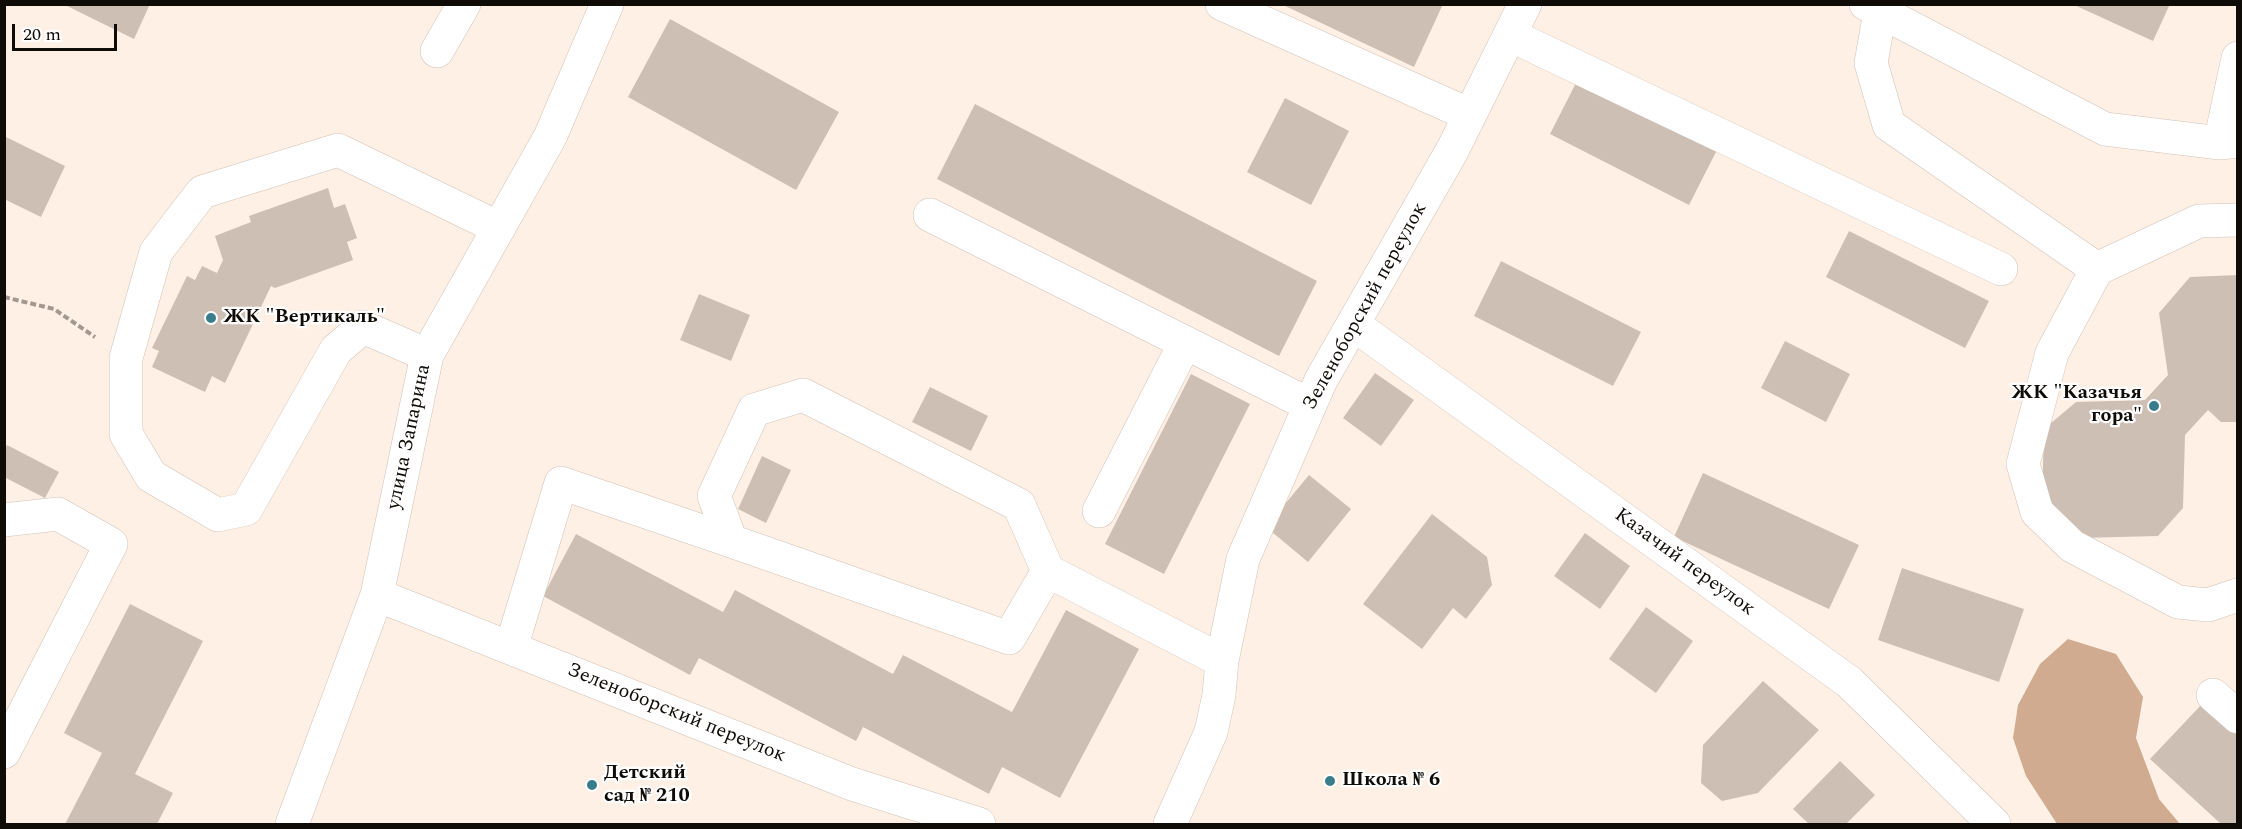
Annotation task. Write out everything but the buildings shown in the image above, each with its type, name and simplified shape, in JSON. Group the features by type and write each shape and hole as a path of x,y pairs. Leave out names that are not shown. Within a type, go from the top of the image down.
{"street":[{"path":"437,51 464,4"},
{"name":"улица Запарина","path":"292,825 377,595 427,355 550,137 607,4"},
{"path":"1222,4 1470,115"},
{"name":"Зеленоборский переулок","path":"1170,825 1211,732 1219,695 1222,661 1243,560 1321,380 1453,148 1525,4"},
{"path":"2097,269 1889,125 1872,63 1876,7 2105,129 2229,142 2238,58"},
{"path":"1510,35 2001,269"},
{"path":"427,355 363,327 336,350 246,509 218,515 151,476 126,434 126,358 156,252 202,192 338,150 500,228"},
{"path":"930,215 1311,405"},
{"path":"2238,220 2199,221 2097,269 2052,353 2023,464 2037,512 2072,546 2178,602 2208,605 2238,595"},
{"name":"Казачий переулок","path":"1353,324 1849,682 1994,825"},
{"path":"1099,511 1185,343"},
{"path":"731,541 714,496 754,410 803,395 1019,505 1048,571 1222,661"},
{"path":"511,648 561,483 1009,638 1048,571"},
{"path":"4,520 58,514 111,544 4,752"},
{"name":"Зеленоборский переулок","path":"377,595 852,784 979,825"},
{"path":"2213,695 2238,717"}],"path":[{"path":"4,297 54,309 126,358"}],"shaded area":[{"path":"2068,639 2116,654 2143,697 2136,738 2159,799 2180,824 2057,824 2026,776 2013,738 2018,705 2040,664"}],"place":[{"name":"ЖК \"Вертикаль\"","path":"211,318"},
{"name":"ЖК \"Казачья гора\"","path":"2154,406"},
{"name":"Школа № 6","path":"1330,781"},
{"name":"Детский сад № 210","path":"592,785"}]}
